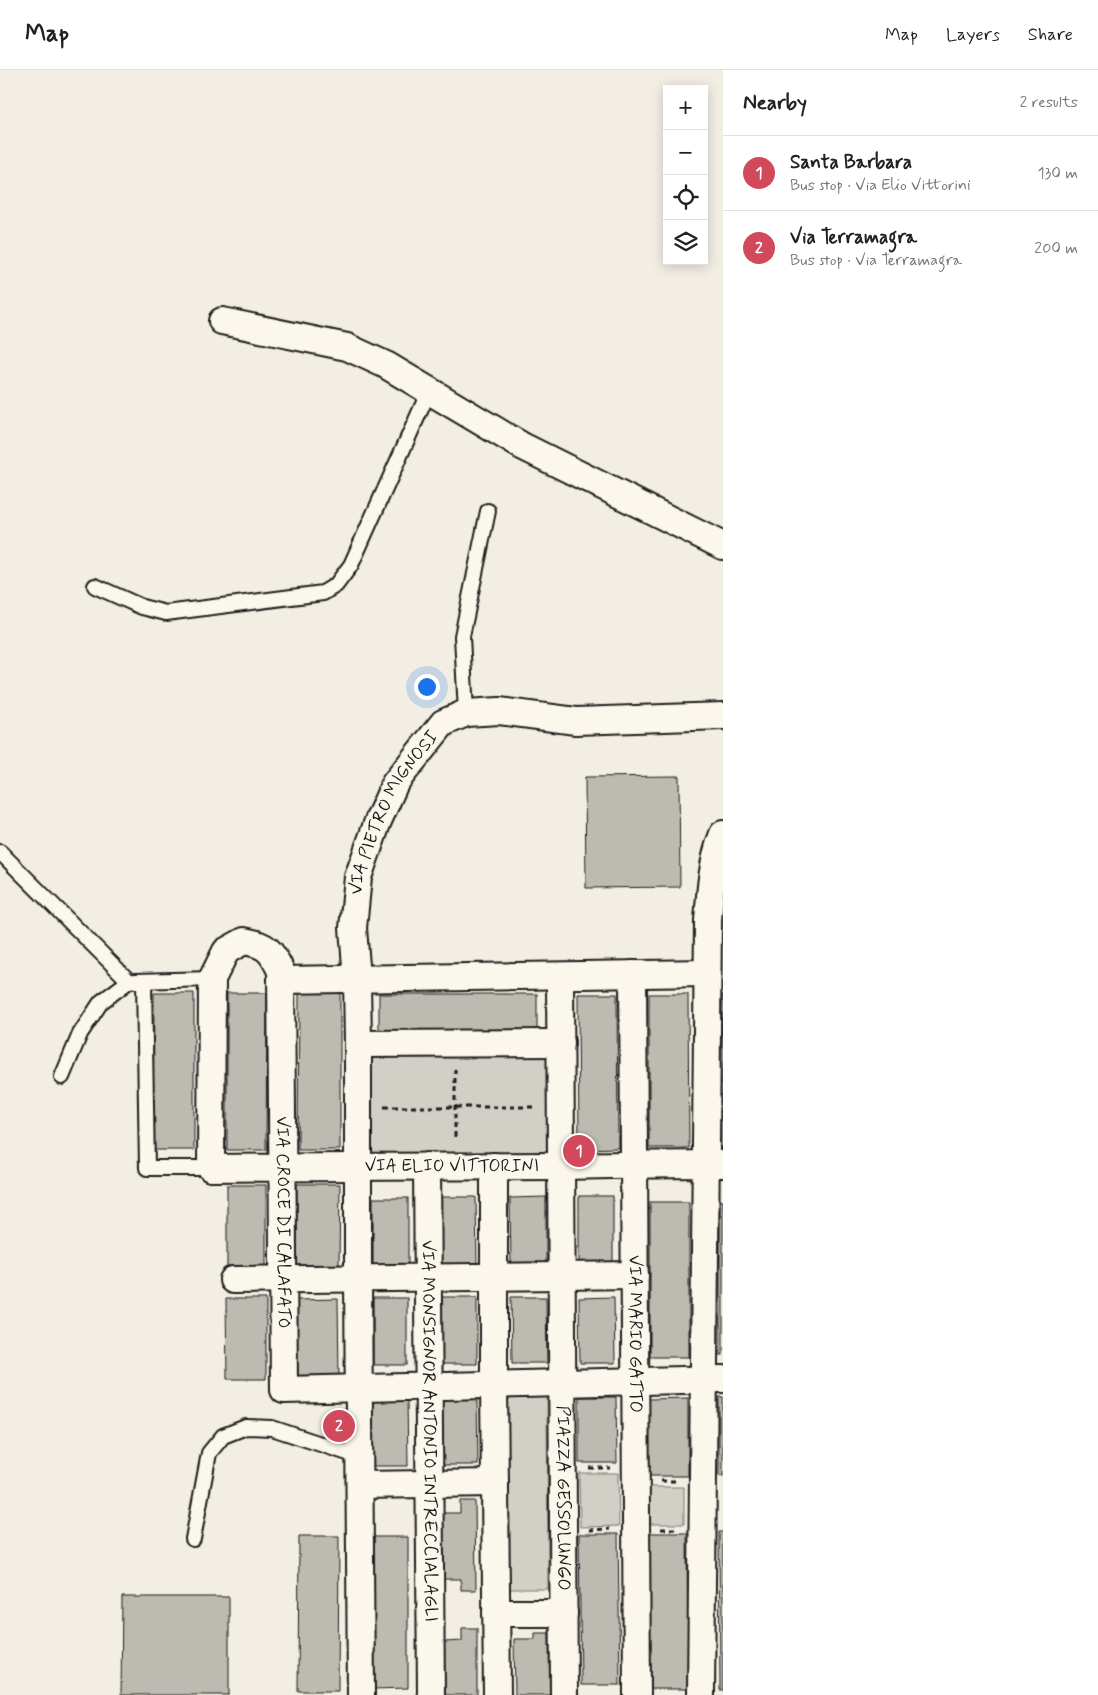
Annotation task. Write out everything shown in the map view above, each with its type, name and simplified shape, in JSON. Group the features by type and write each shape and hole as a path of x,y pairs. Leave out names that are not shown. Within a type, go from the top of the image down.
{"street":[{"path":"222,321 347,347 386,365 522,446 723,546"},
{"name":"VIA PIETRO MIGNOSI","path":"361,1695 358,1044 357,979 353,928 358,877 378,821 396,782 443,724 466,713 499,710 576,721 723,716"},
{"path":"701,1695 703,1481 713,1379 714,1164 707,973 715,921 711,885 719,842 723,834"},
{"name":"VIA CROCE DI CALAFATO","path":"212,980 226,951 244,941 258,943 273,954 281,971 284,1390 360,1388"},
{"path":"281,980 707,973"},
{"name":"VIA MARIO GATTO","path":"633,974 637,1695"},
{"name":"PIAZZA GESSOLUNGO","path":"560,976 564,1695"},
{"path":"211,1168 212,980"},
{"path":"358,1044 561,1043"},
{"name":"VIA ELIO VITTORINI","path":"211,1168 714,1164"},
{"name":"VIA MONSIGNOR ANTONIO INTRECCIALAGLI","path":"428,1166 431,1695"},
{"path":"494,1166 497,1695"},
{"path":"233,1280 635,1275"},
{"path":"360,1388 713,1379"},
{"path":"360,1485 495,1483"},
{"path":"496,1613 564,1613"}],"lane":[{"path":"95,586 142,607 166,613 323,593 336,585 351,565 429,391"},
{"path":"466,713 462,636 488,511"},
{"path":"0,852 129,981"},
{"path":"62,1077 80,1034 101,1002 129,981 212,980"},
{"path":"144,981 148,1168 211,1168"},
{"path":"193,1539 209,1453 223,1436 246,1427 272,1428 360,1457"}],"path":[{"path":"455,1043 456,1166"},
{"path":"358,1108 561,1107"},
{"path":"563,1468 703,1481"}],"shaded area":[{"path":"365,1050 552,1050 553,1157 365,1157"},
{"path":"508,1396 547,1396 548,1589 508,1589"},
{"path":"579,1473 618,1473 619,1526 580,1527"},
{"path":"649,1487 684,1487 684,1524 650,1524"}],"building":[{"path":"679,776 680,887 586,888 585,777"},
{"path":"154,993 194,993 194,1150 153,1150"},
{"path":"227,993 267,993 266,1150 227,1150"},
{"path":"299,993 340,993 340,1150 298,1150"},
{"path":"379,994 537,994 537,1032 379,1032"},
{"path":"578,994 617,994 618,1148 579,1149"},
{"path":"649,994 688,994 689,1148 649,1148"},
{"path":"720,995 723,995 723,1148 720,1148"},
{"path":"297,1184 340,1184 339,1266 297,1266"},
{"path":"227,1185 266,1185 266,1266 227,1266"},
{"path":"579,1196 613,1196 613,1263 579,1263"},
{"path":"441,1197 476,1197 477,1265 441,1265"},
{"path":"546,1197 546,1264 511,1265 510,1198"},
{"path":"373,1198 408,1198 408,1266 373,1266"},
{"path":"720,1201 723,1201 723,1355 720,1355"},
{"path":"650,1202 689,1202 689,1357 650,1357"},
{"path":"441,1297 477,1297 477,1364 442,1364"},
{"path":"511,1297 546,1297 547,1363 512,1363"},
{"path":"614,1297 615,1363 580,1363 579,1298"},
{"path":"373,1298 407,1298 407,1365 373,1365"},
{"path":"226,1299 266,1299 266,1379 227,1379"},
{"path":"338,1299 339,1378 298,1379 297,1300"},
{"path":"477,1397 478,1465 442,1465 441,1398"},
{"path":"579,1397 616,1397 617,1463 579,1463"},
{"path":"719,1397 723,1397 723,1476 719,1476"},
{"path":"688,1398 688,1476 649,1476 649,1399"},
{"path":"372,1399 407,1399 408,1466 373,1466"},
{"path":"460,1501 475,1501 476,1590 461,1590 461,1579 443,1579 443,1513 460,1513"},
{"path":"719,1532 723,1532 723,1690 720,1690"},
{"path":"648,1533 687,1533 688,1689 649,1689"},
{"path":"579,1534 618,1534 620,1685 581,1685"},
{"path":"299,1536 339,1536 338,1691 298,1691"},
{"path":"372,1537 408,1537 408,1688 372,1689"},
{"path":"122,1597 229,1597 229,1695 121,1695"},
{"path":"462,1628 477,1628 477,1695 444,1695 444,1642 462,1641"},
{"path":"535,1633 549,1633 550,1695 515,1695 514,1639 535,1639"}],"place":[{"name":"Santa Barbara","path":"579,1151"},
{"name":"Via Terramagra","path":"339,1426"}]}
